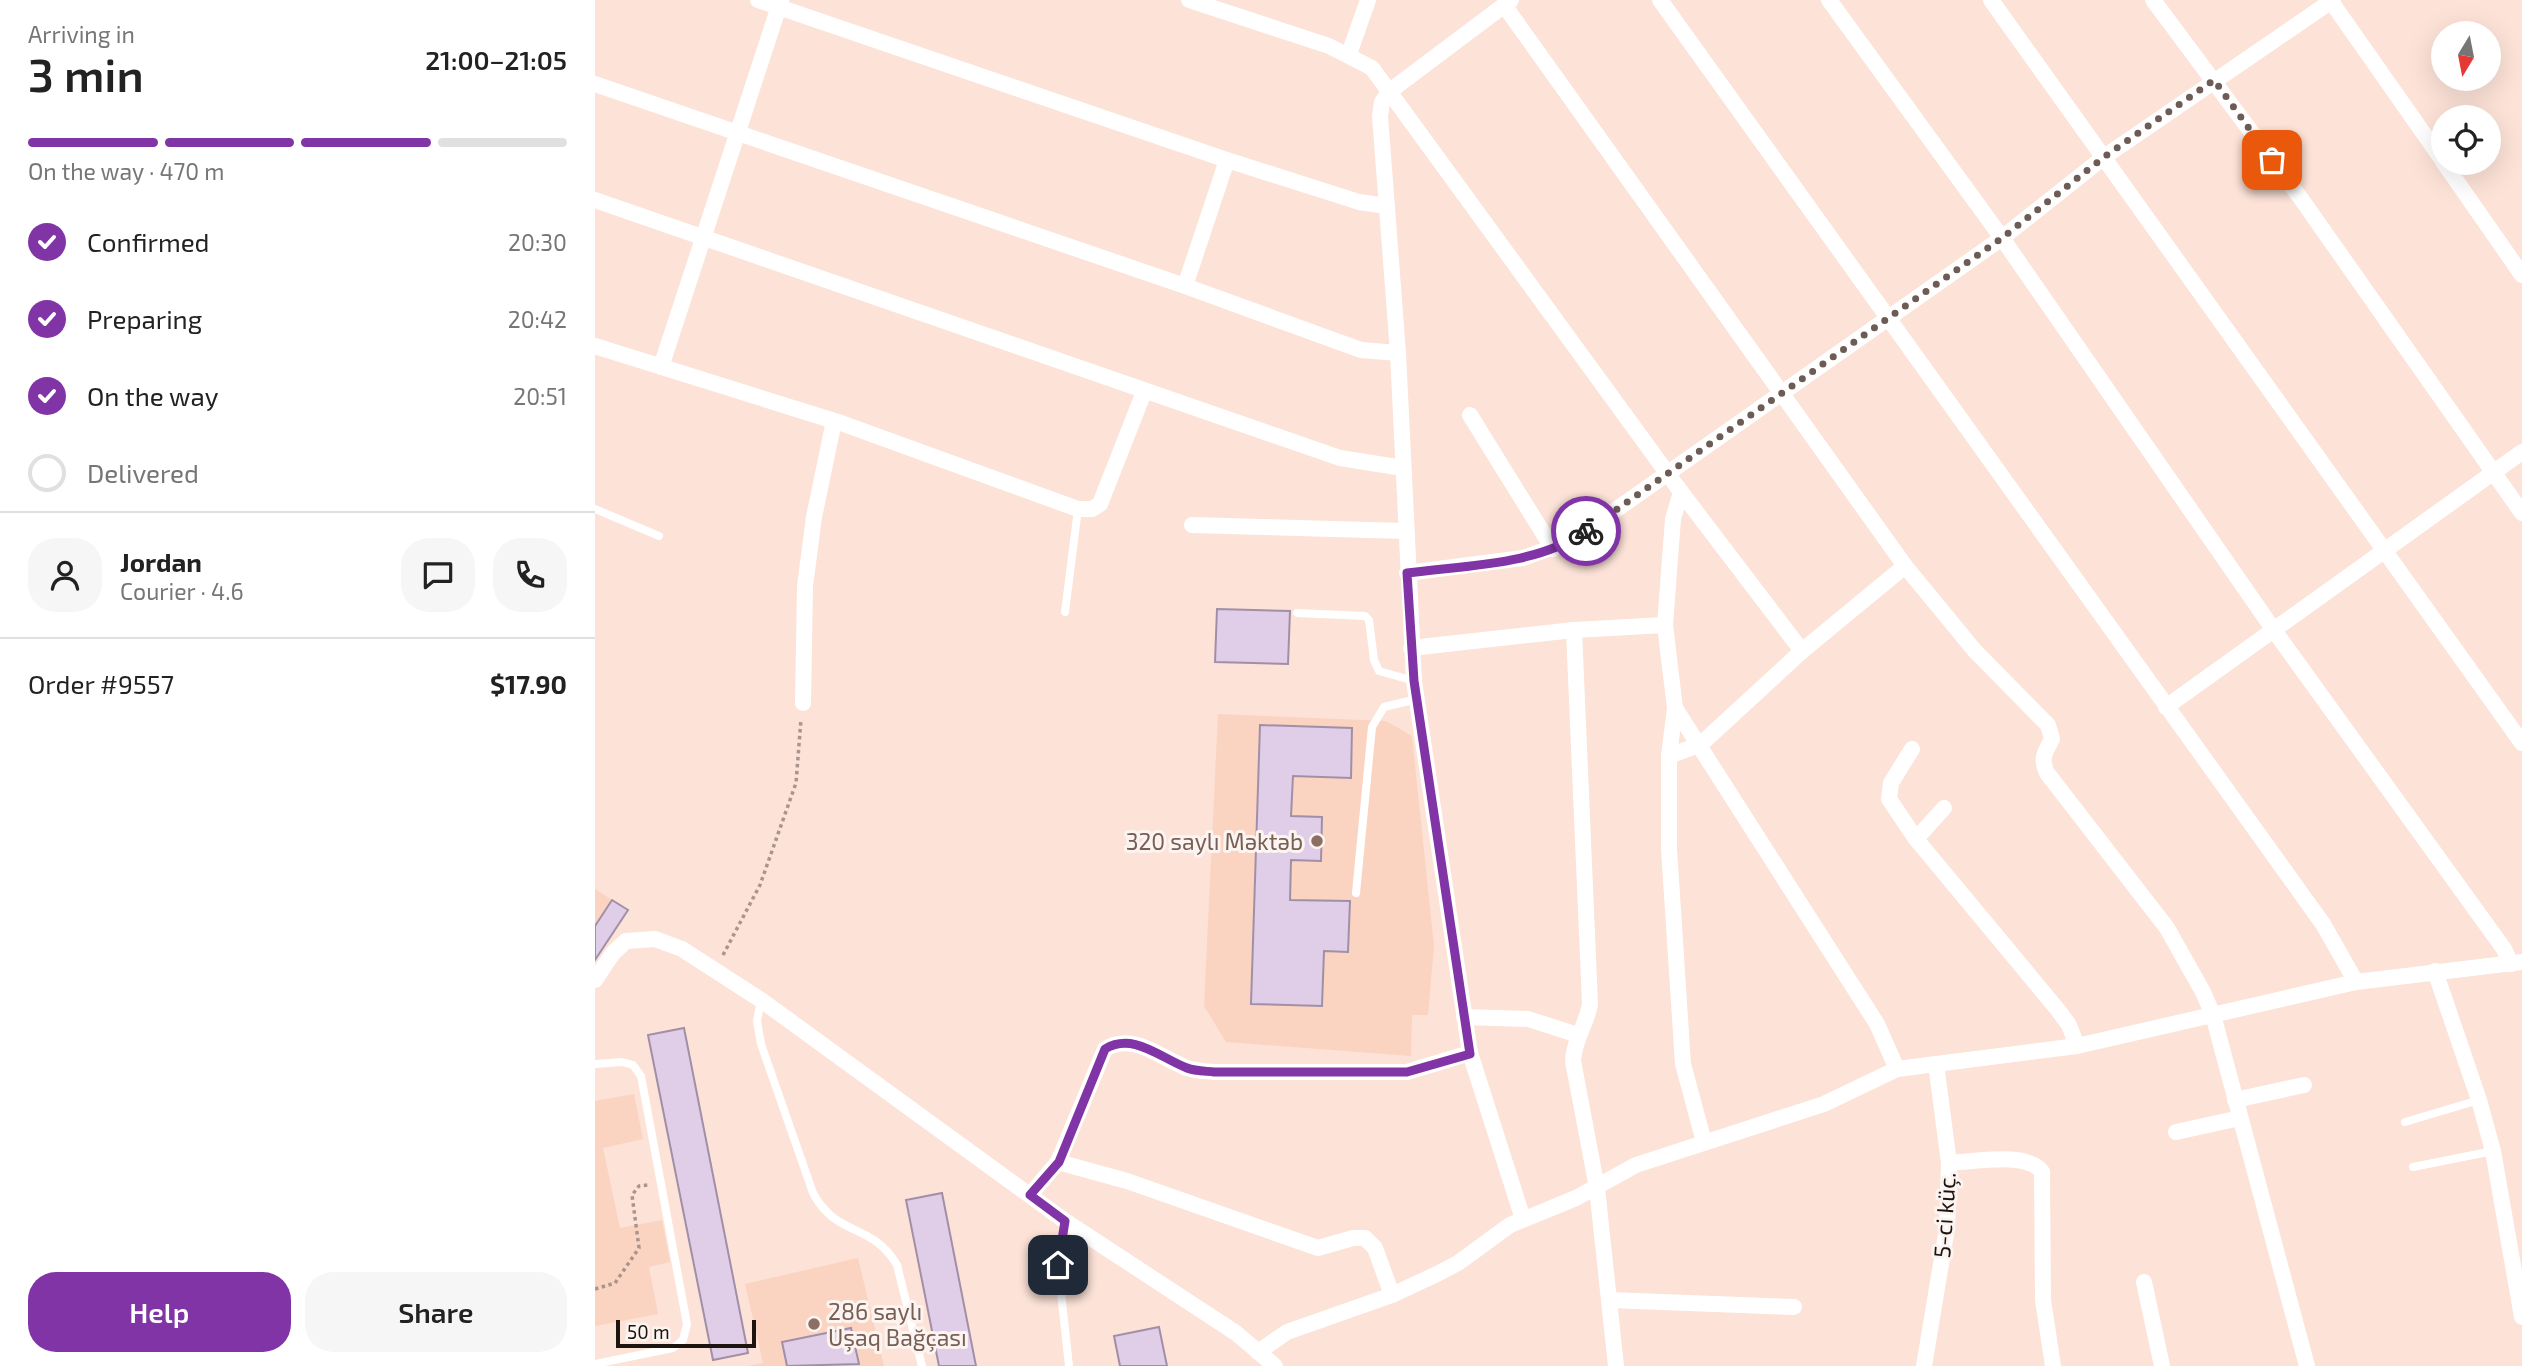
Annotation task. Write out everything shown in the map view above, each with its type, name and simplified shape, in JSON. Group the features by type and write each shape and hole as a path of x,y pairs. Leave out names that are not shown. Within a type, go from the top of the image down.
{"street":[{"path":"758,0 780,4 1227,160 1359,202 1387,206"},
{"path":"1189,0 1349,54 1372,68 1681,492 1802,650"},
{"path":"1349,54 1368,0"},
{"path":"1660,0 2323,924 2356,982"},
{"path":"1829,0 2002,238 2273,629 2504,949 2517,963"},
{"path":"1991,0 2383,553 2522,743"},
{"path":"2153,0 2214,80 2522,513"},
{"path":"1407,573 1523,558 1573,540 2002,238 2104,157 2331,0 2431,145"},
{"path":"1523,1219 1470,1054 1414,681 1398,353 1380,116 1382,102 1390,91 1508,3 1905,566 1975,651 2048,725 2052,739 2043,764 2047,773 2167,928 2213,1015 2307,1366"},
{"path":"661,367 780,4"},
{"path":"595,84 1185,286 1361,350 1398,353"},
{"path":"1185,286 1227,160"},
{"path":"2452,175 2522,275"},
{"path":"595,200 1340,458 1403,468"},
{"path":"595,346 834,421 1078,509 1092,509 1100,504 1144,392"},
{"path":"1470,415 1553,549"},
{"path":"803,703 805,586 814,517 834,421"},
{"path":"2166,707 2522,452"},
{"path":"1681,492 1673,519 1665,625 1675,708 1668,756 1669,849 1683,1064 1704,1142"},
{"path":"1192,525 1405,531"},
{"path":"1668,756 1700,744 1802,650 1905,566"},
{"path":"1411,648 1574,630 1665,625"},
{"path":"1574,630 1590,1004 1587,1020 1578,1035 1573,1060 1597,1188 1616,1366"},
{"path":"1675,708 1877,1024 1897,1069"},
{"path":"1912,749 1891,783 1889,799 1916,839 2058,1010 2077,1046"},
{"path":"1916,839 1944,808"},
{"path":"595,981 613,953 626,941 655,939 682,949 761,1000 1065,1221 1195,1305 1275,1366"},
{"path":"1258,1352 1287,1332 1392,1295 1458,1263 1523,1219 1597,1188 1636,1165 1824,1104 1897,1069 2077,1046 2356,982 2517,963"},
{"path":"2435,971 2479,1100 2493,1151 2522,1317"},
{"path":"1464,1017 1528,1020 1578,1035"},
{"path":"1030,1195 1059,1162 1105,1049 1118,1042 1135,1043 1189,1069 1214,1072 1407,1072 1470,1054"},
{"name":"5-ci küç.","path":"1924,1366 1947,1228 1949,1163 1936,1064"},
{"path":"2235,1100 2304,1085"},
{"path":"2176,1132 2240,1118"},
{"path":"1949,1163 2024,1159 2036,1163 2042,1172 2043,1300 2053,1366"},
{"path":"1059,1162 1127,1181 1318,1248 1353,1238 1365,1238 1375,1248 1392,1295"},
{"path":"2144,1282 2162,1366"},
{"path":"1609,1300 1794,1307"}],"lane":[{"path":"595,509 659,537"},
{"path":"1065,612 1078,509"},
{"path":"1297,613 1364,616 1369,620 1374,660 1379,671 1414,681"},
{"path":"1356,893 1372,727 1384,707 1417,699"},
{"path":"761,1000 757,1021 761,1044 813,1193 823,1212 838,1223 872,1237 888,1250 897,1265 922,1366"},
{"path":"595,1064 622,1062 633,1065 641,1076 687,1324 683,1340 673,1348 595,1364"},
{"path":"2405,1122 2479,1100"},
{"path":"2413,1167 2493,1151"},
{"path":"1065,1221 1058,1265 1069,1366"}],"path":[{"path":"716,969 760,885 796,783 803,703"},
{"path":"595,1289 615,1283 639,1248 632,1195 636,1189 661,1183"}],"shaded area":[{"name":"320 saylı Məktəb","path":"1218,714 1386,721 1412,736 1434,946 1428,1015 1412,1015 1411,1056 1226,1042 1204,1006"},
{"path":"595,889 612,900 595,926"},
{"path":"634,1094 643,1139 603,1148 620,1228 662,1220 670,1262 649,1267 658,1314 595,1326 595,1101"},
{"name":"286 saylı Uşaq Bağçası","path":"858,1258 884,1366 748,1366 763,1363 745,1284"}],"building":[{"path":"1217,609 1290,611 1288,664 1215,662"},
{"path":"1260,725 1352,728 1351,778 1293,776 1291,816 1322,817 1321,861 1291,860 1290,900 1350,901 1348,952 1324,951 1322,1006 1251,1004"},
{"path":"612,900 628,910 595,960 595,926"},
{"path":"684,1028 748,1353 713,1360 648,1035"},
{"path":"942,1193 976,1366 939,1366 906,1200"},
{"path":"1159,1327 1167,1366 1120,1366 1114,1336"},
{"path":"851,1328 859,1364 787,1366 782,1342"}],"way so far":[{"path":"1586,531 2002,238 2104,157 2214,80 2272,160"}],"place":[{"name":"320 saylı Məktəb","path":"1317,841"},
{"name":"286 saylı Uşaq Bağçası","path":"814,1324"}],"route":[{"path":"1058,1265 1065,1221 1030,1195 1059,1162 1105,1049 1118,1042 1135,1043 1189,1069 1214,1072 1407,1072 1429,1068 1470,1054 1414,681 1407,573 1523,558 1553,549 1586,531"}]}
